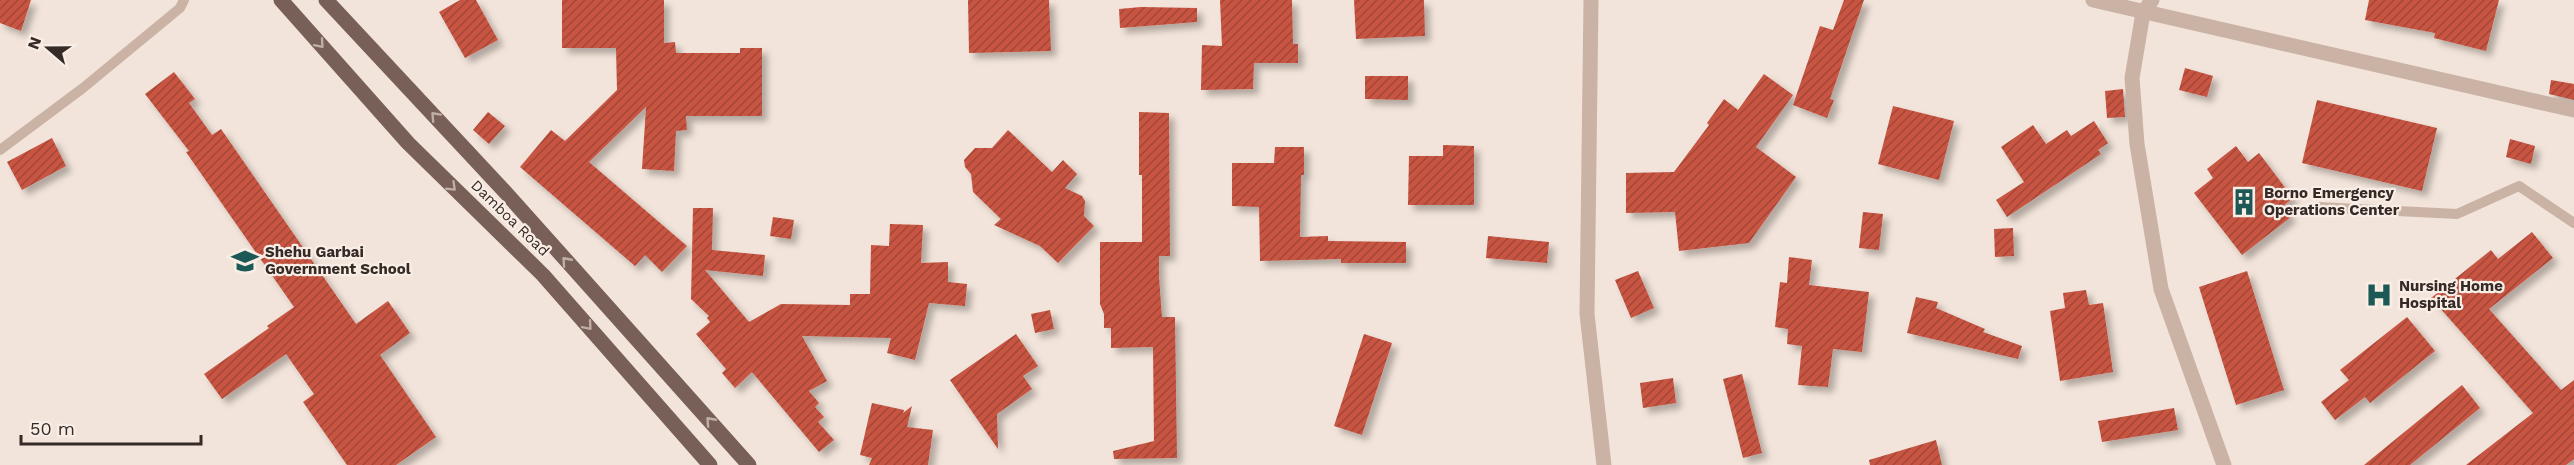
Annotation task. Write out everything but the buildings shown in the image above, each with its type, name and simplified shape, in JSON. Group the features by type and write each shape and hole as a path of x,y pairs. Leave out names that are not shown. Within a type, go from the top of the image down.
{"main road":[{"name":"Damboa Road","path":"326,0 507,195 749,465"},
{"name":"Damboa Road","path":"287,2 408,143 543,275 710,465"}],"street":[{"path":"1591,0 1587,314 1604,465"},
{"path":"2093,0 2148,6 2574,111"},
{"path":"2148,6 2132,78 2137,144 2161,289 2224,465"}],"lane":[{"path":"0,150 83,88 180,8 184,0"},
{"path":"2318,207 2457,214 2519,186 2574,223"}],"place":[{"name":"Borno Emergency Operations Center","path":"2244,202"},
{"name":"Shehu Garbai Government School","path":"245,261"},
{"name":"Nursing Home Hospital","path":"2379,295"}]}
